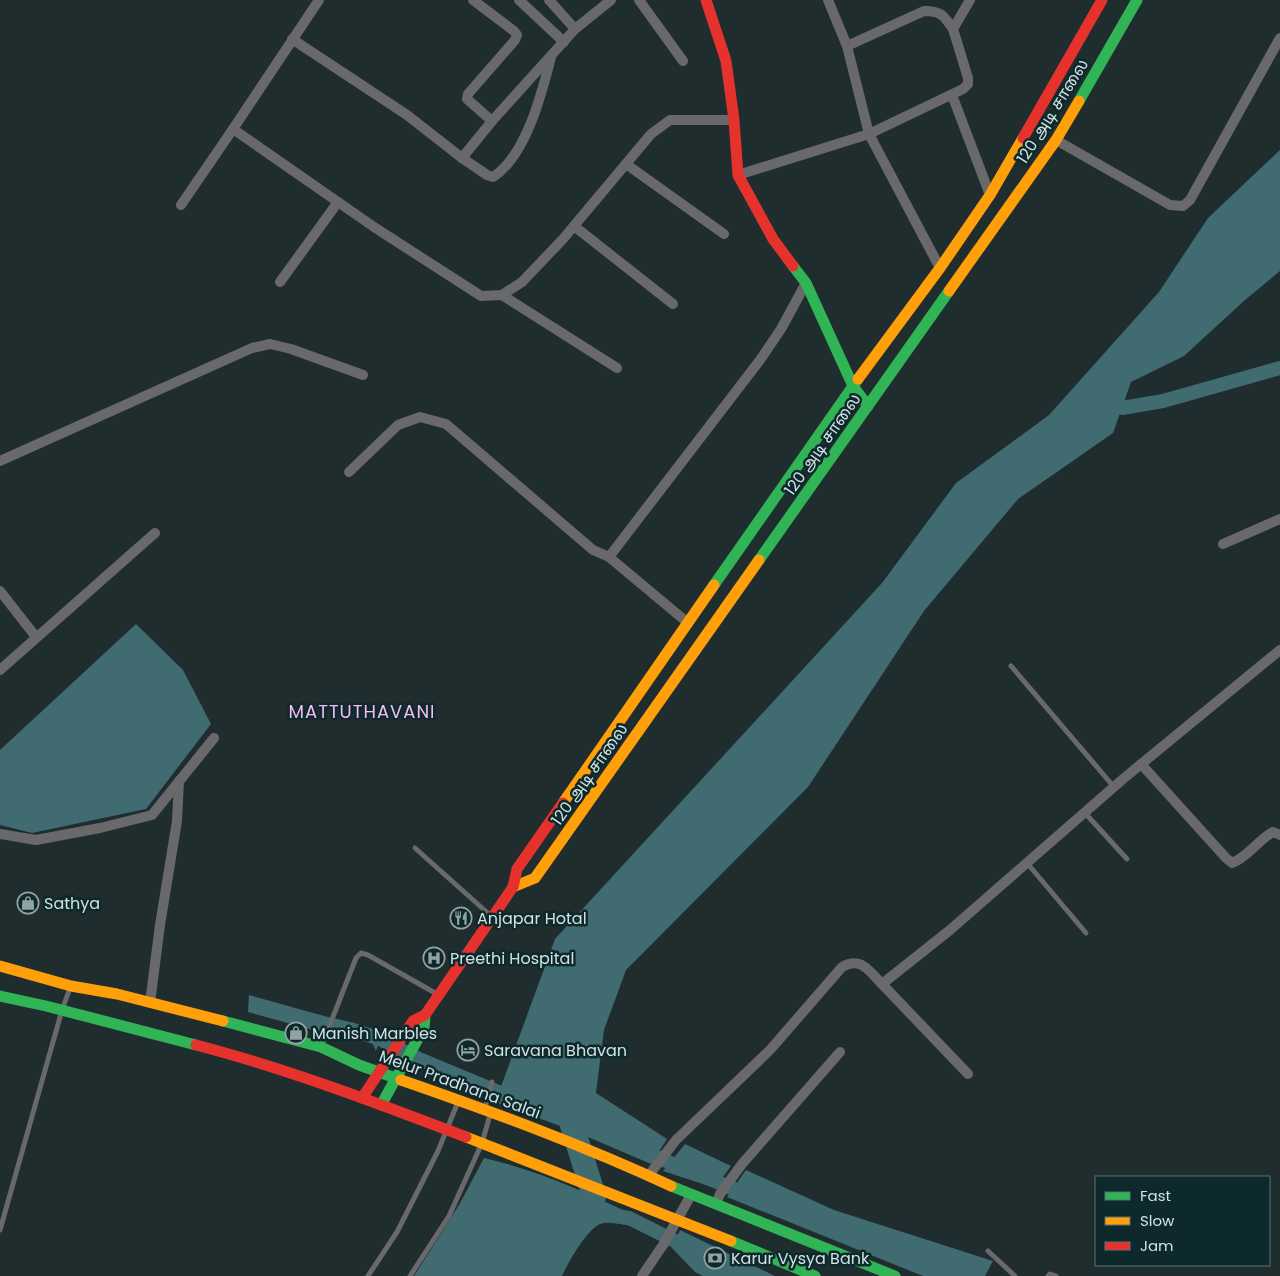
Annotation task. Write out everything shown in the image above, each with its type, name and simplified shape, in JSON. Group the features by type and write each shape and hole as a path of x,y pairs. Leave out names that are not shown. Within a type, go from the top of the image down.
{"main road":[{"name":"120 அடி சாலை","path":"362,1098 413,1021 425,1015 493,918 513,887 517,868 853,386 940,268 990,195 1102,0"},
{"name":"120 அடி சாலை","path":"513,887 535,878 1056,140 1137,0"},
{"path":"709,1 726,61 734,120 738,176 773,239 806,283 853,386 868,406"},
{"name":"Melur Pradhana Salai","path":"0,966 71,986 117,994 321,1048 396,1079 458,1101 487,1108 619,1162 652,1172 691,1195 718,1199 895,1276"},
{"path":"0,996 62,1010 231,1054 362,1098 507,1152 618,1196 675,1223 816,1276"},
{"name":"120 அடி சாலை","path":"382,1106 424,1028 425,1015"}],"street":[{"path":"181,205 319,0"},
{"path":"473,0 514,30 517,35 515,40 468,94 467,99 470,103 492,121"},
{"path":"519,0 564,42"},
{"path":"549,0 575,29"},
{"path":"462,158 492,121 575,29 611,0"},
{"path":"639,0 683,61"},
{"path":"828,0 847,46 870,134 940,268"},
{"path":"953,29 970,0"},
{"path":"738,176 870,134 952,95 968,84 968,78 953,29 944,15 935,11 924,11 847,46"},
{"path":"1056,140 1170,205 1183,206 1190,200 1280,38"},
{"path":"292,39 407,115 487,176 493,177 501,172 513,155 536,111 552,54"},
{"path":"952,95 990,195"},
{"path":"502,296 522,282 574,226 651,134 670,120 734,120"},
{"path":"233,129 338,202 481,296 502,296 617,368"},
{"path":"626,164 724,234"},
{"path":"280,282 338,202"},
{"path":"574,226 673,304"},
{"path":"608,557 760,360 781,328 806,283"},
{"path":"0,462 252,348 270,344 292,349 363,375"},
{"path":"349,472 398,425 420,417 446,424 593,550 608,557 688,623"},
{"path":"1223,544 1280,519"},
{"path":"0,670 36,636 155,533"},
{"path":"0,591 36,636"},
{"path":"882,984 950,930 1084,812 1280,650"},
{"path":"0,834 36,840 100,828 152,815 214,738"},
{"path":"1142,764 1232,863 1239,861 1265,836 1273,832 1280,835"},
{"path":"150,1003 177,820 179,781"},
{"path":"652,1172 676,1140 770,1050 842,967 850,962 861,964 968,1074"},
{"path":"718,1199 742,1164 840,1052"},
{"path":"642,1276 663,1245 691,1195"}],"lane":[{"path":"1012,666 1114,787"},
{"path":"1084,812 1127,859"},
{"path":"415,848 493,918"},
{"path":"1027,863 1086,933"},
{"path":"321,1048 356,958 362,953 439,995"},
{"path":"0,1230 62,1010 71,986"},
{"path":"410,1276 449,1216 482,1143 492,1082"},
{"path":"368,1276 397,1232 448,1130 458,1101"},
{"path":"988,1251 1015,1276"},
{"path":"1048,1276 1050,1274 1056,1276"}],"water":[{"path":"1280,150 1280,271 1184,356 1131,382 1113,433 1018,499 924,611 808,787 626,970 604,1030 596,1093 667,1139 651,1164 574,1131 497,1103 499,1092 555,939 882,583 956,483 1049,415 1159,292 1208,218"},
{"path":"136,624 183,670 211,724 146,809 32,833 0,825 0,750"},
{"path":"249,995 324,1016 320,1032 248,1012"},
{"path":"341,1022 382,1035 376,1051 370,1038 347,1031 333,1035"},
{"path":"685,1144 731,1166 715,1188 663,1171"},
{"path":"484,1158 542,1175 598,1198 635,1216 632,1226 604,1223 592,1229 569,1262 562,1276 414,1276 459,1205"},
{"path":"746,1170 834,1210 993,1261 985,1276 923,1276 727,1197"},
{"path":"680,1230 775,1276 703,1276 695,1272 672,1248"}],"waterway":[{"path":"1104,404 1122,408 1163,401 1280,368"},
{"path":"305,1019 350,1029 380,1039 419,1059 515,1099"},
{"path":"573,1099 571,1122 594,1196 591,1207"},
{"path":"649,1154 751,1196"},
{"path":"617,1216 629,1218 691,1249"}],"traffic: fast":[{"path":"1079,101 1137,0"},
{"path":"793,266 806,283 853,386 868,406"},
{"path":"759,560 949,291"},
{"path":"714,585 858,379"},
{"path":"0,996 196,1045"},
{"path":"381,1105 424,1028 425,1015"},
{"path":"223,1021 321,1047 359,1065 401,1080"},
{"path":"671,1186 895,1276"},
{"path":"731,1241 815,1276"}],"traffic: slow":[{"path":"949,291 1056,140 1079,101"},
{"path":"858,379 940,268 990,195 1023,138"},
{"path":"513,887 535,878 759,560"},
{"path":"563,803 714,585"},
{"path":"0,966 71,986 117,994 223,1021"},
{"path":"401,1080 538,1130 671,1186"},
{"path":"466,1137 731,1241"}],"traffic: jam":[{"path":"706,0 726,61 734,120 738,175 773,239 793,266"},
{"path":"1023,138 1102,0"},
{"path":"362,1098 413,1021 425,1015 513,887 517,869 563,803"},
{"path":"196,1045 230,1054 366,1099 466,1137"}],"place":[{"name":"Sathya","path":"28,903"},
{"name":"Anjapar Hotal","path":"461,918"},
{"name":"Preethi Hospital","path":"434,958"},
{"name":"Manish Marbles","path":"296,1033"},
{"name":"Saravana Bhavan","path":"468,1050"},
{"name":"Karur Vysya Bank","path":"715,1258"}],"district":[{"name":"MATTUTHAVANI","path":"362,712"}]}
